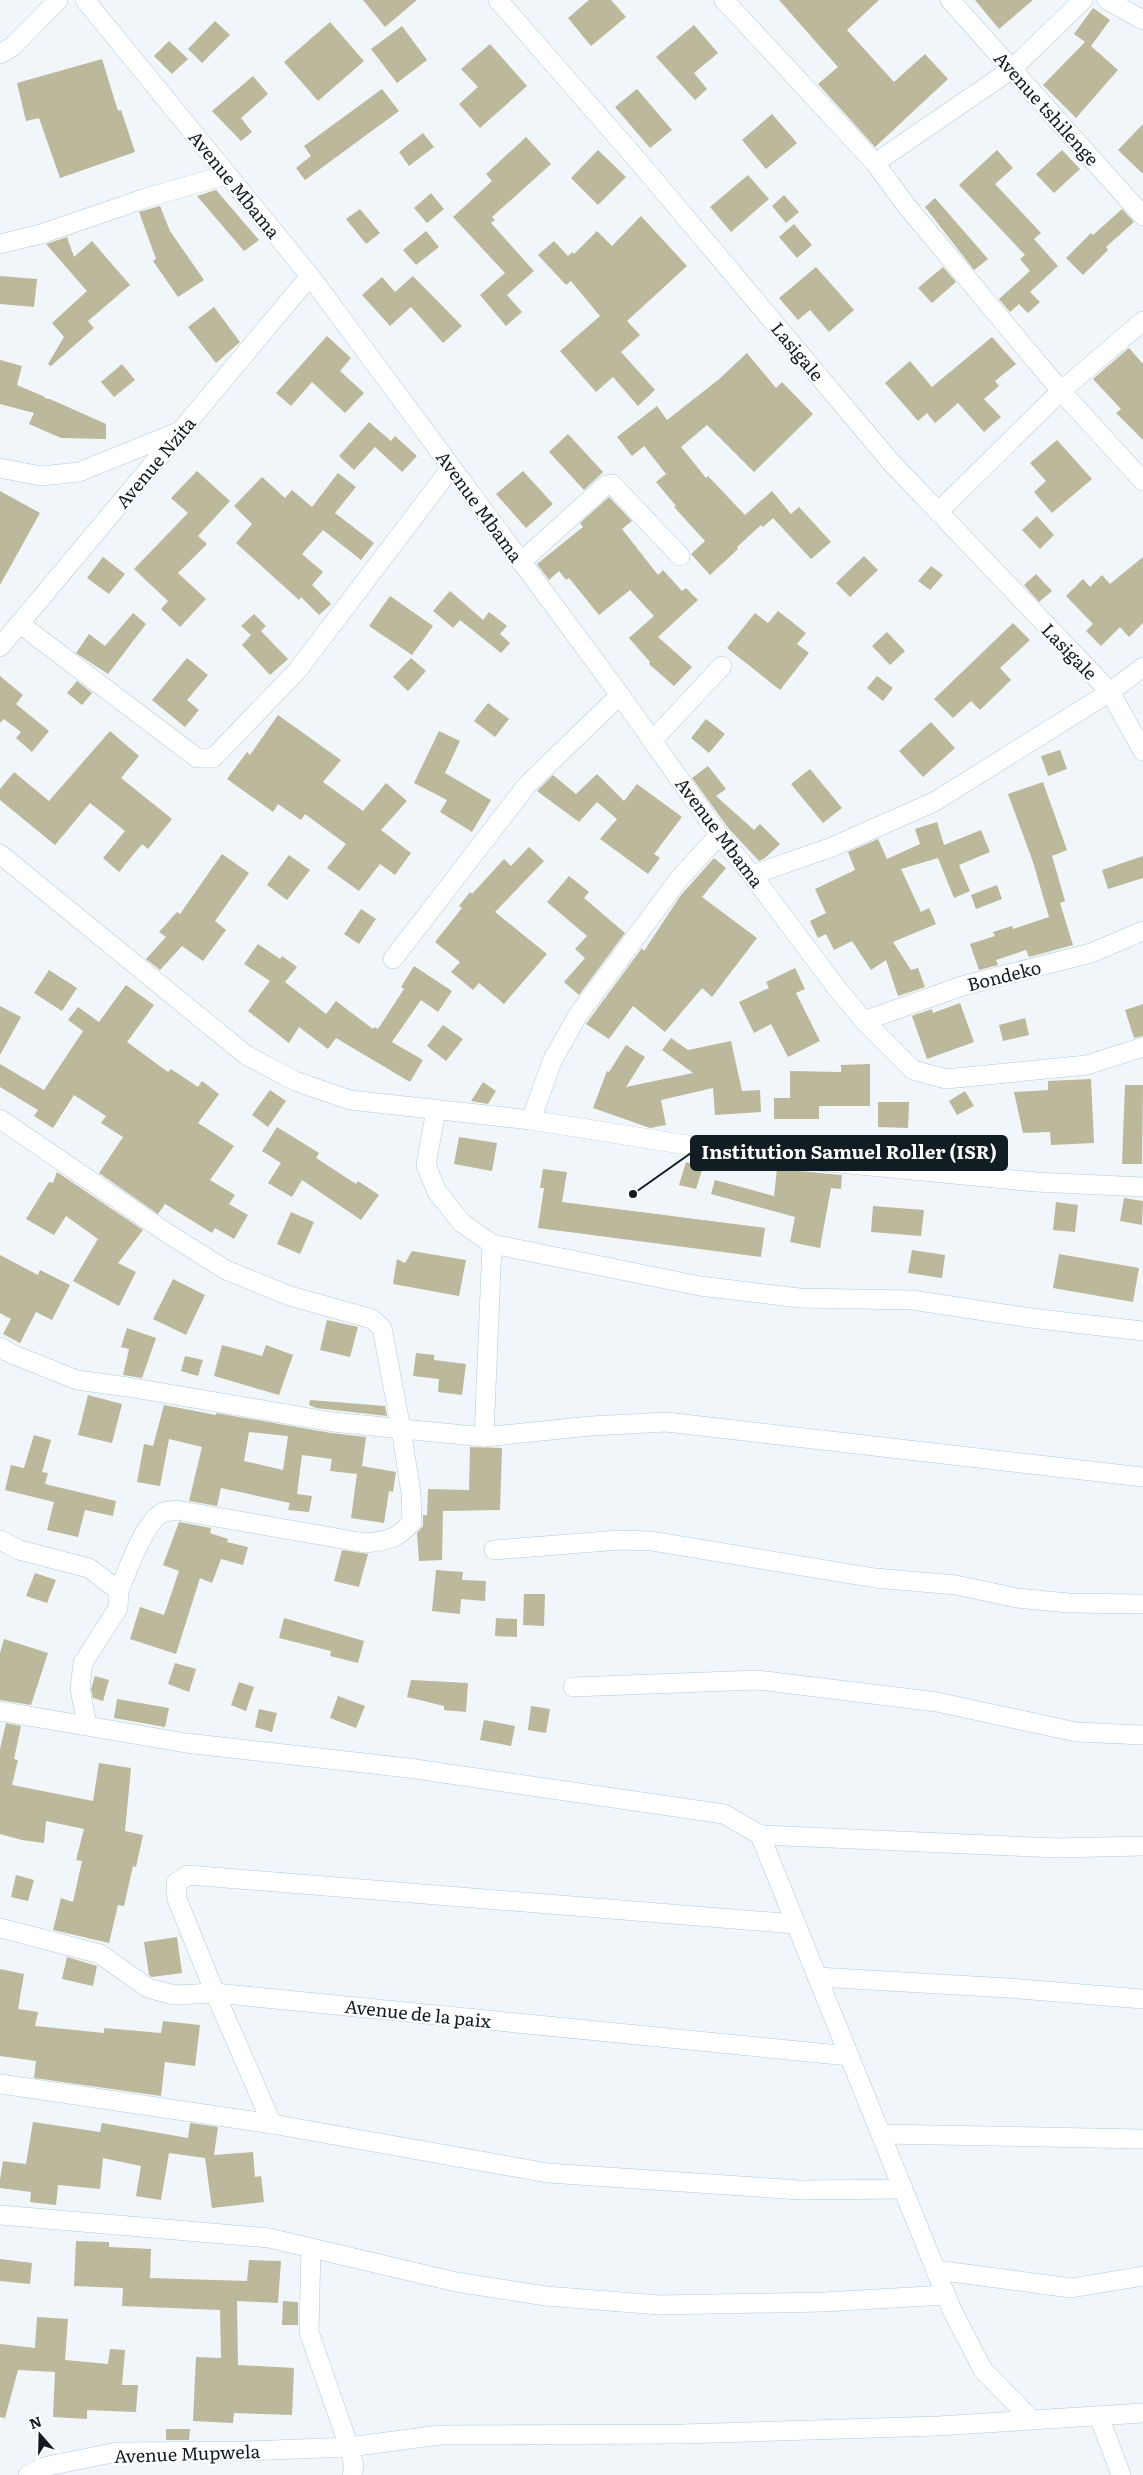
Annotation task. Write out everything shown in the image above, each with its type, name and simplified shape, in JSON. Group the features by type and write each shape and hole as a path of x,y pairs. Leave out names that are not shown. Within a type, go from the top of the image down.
{"street":[{"path":"0,54 12,47 58,0"},
{"name":"Avenue Mbama","path":"85,0 310,276 620,695 719,835 752,875 836,987 864,1021 912,1070 946,1079 1087,1065 1143,1047"},
{"name":"Lasigale","path":"498,0 645,169 890,461 1110,692 1143,751"},
{"path":"724,0 875,163 906,204 1061,391 1143,481"},
{"name":"Avenue tshilenge","path":"950,0 1143,216"},
{"path":"875,163 1012,68 1083,0"},
{"path":"1107,0 1143,20"},
{"path":"0,244 40,234 146,198 226,175"},
{"name":"Avenue Nzita","path":"0,648 310,276"},
{"path":"938,512 1061,391 1143,321"},
{"path":"0,468 40,476 79,472 182,430"},
{"path":"20,624 197,758 213,758 220,754 296,671 452,468"},
{"path":"521,562 606,485 612,484 680,556"},
{"path":"652,741 722,666"},
{"path":"752,875 832,847 934,802 1110,692 1143,667"},
{"path":"393,959 527,785 620,695"},
{"path":"532,1120 552,1061 578,1015 679,879 719,835"},
{"path":"0,854 246,1055 296,1081 350,1100 532,1120 743,1154 1036,1182 1143,1187"},
{"name":"Bondeko","path":"864,1021 962,986 1091,953 1143,931"},
{"path":"436,1110 426,1165 437,1192 462,1223 492,1244 700,1286 799,1298 912,1300 1031,1318 1143,1331"},
{"path":"0,1119 167,1233 226,1270 290,1296 372,1319 382,1328 411,1493 412,1522 401,1535 386,1540 365,1543 176,1510 163,1512 153,1521 137,1549 119,1591 118,1608 83,1663 80,1689 87,1725"},
{"path":"484,1437 492,1244"},
{"path":"0,1347 12,1354 77,1380 333,1422 484,1437 591,1426 666,1422 1143,1478"},
{"path":"0,1540 19,1550 89,1568 119,1591"},
{"path":"494,1550 620,1540 651,1541 875,1578 956,1585 1017,1598 1068,1603 1143,1604"},
{"path":"572,1687 758,1680 937,1702 1076,1732 1143,1735"},
{"path":"0,1711 186,1743 408,1768 724,1814 760,1835 1058,1848 1143,1846"},
{"path":"760,1835 946,2294 983,2370 1032,2420"},
{"path":"272,2124 215,1993 178,1899 176,1883 188,1876 796,1924"},
{"name":"Avenue de la paix","path":"0,1928 100,1954 148,1988 174,1995 215,1993 849,2056"},
{"path":"817,1977 1008,1988 1143,1999"},
{"path":"0,2084 272,2124 548,2173 800,2190 903,2189"},
{"path":"881,2134 1143,2139"},
{"path":"0,2215 269,2238 456,2282 546,2296 659,2305 824,2302 946,2294"},
{"path":"311,2248 309,2332 349,2447 354,2466 352,2475"},
{"path":"936,2270 1072,2288 1143,2276"},
{"name":"Avenue Mupwela","path":"28,2475 42,2467 117,2452 246,2452 349,2447 440,2435 693,2434 938,2426 1143,2413"},
{"path":"1099,2416 1121,2475"}],"building":[{"path":"363,0 417,0 385,27"},
{"path":"589,0 611,0 626,17 591,46 568,18"},
{"path":"779,0 879,0 847,30 894,82 925,54 948,79 875,147 818,84 838,67"},
{"path":"975,0 1033,0 999,29"},
{"path":"1093,8 1110,20 1091,46 1118,70 1076,118 1043,85 1085,42 1074,34"},
{"path":"215,21 230,35 202,63 188,49"},
{"path":"330,22 364,61 318,101 284,62"},
{"path":"694,25 718,53 694,73 707,89 695,100 656,57"},
{"path":"402,26 427,60 397,83 371,49"},
{"path":"169,41 188,59 172,74 154,56"},
{"path":"490,44 527,86 480,128 459,104 478,87 461,69"},
{"path":"102,59 118,111 121,110 135,152 60,178 39,118 26,121 17,83"},
{"path":"253,76 268,94 241,118 252,132 241,141 212,111"},
{"path":"382,89 399,111 305,180 296,168 311,156 304,146"},
{"path":"637,89 672,130 650,148 615,107"},
{"path":"772,114 797,143 766,169 742,140"},
{"path":"1143,124 1143,174 1118,150"},
{"path":"423,133 434,147 409,166 399,152"},
{"path":"526,137 551,164 492,217 495,220 491,223 534,271 507,295 522,312 506,326 480,295 505,273 453,217 492,181 486,174"},
{"path":"598,150 626,177 598,205 571,178"},
{"path":"997,150 1013,168 995,184 1041,233 1034,239 1058,266 1030,292 1040,302 1028,313 1019,304 1010,312 999,299 1030,271 1020,259 1025,255 959,185"},
{"path":"1062,150 1080,169 1054,193 1036,174"},
{"path":"748,175 769,199 731,232 710,207"},
{"path":"216,190 259,240 244,251 197,196"},
{"path":"431,193 444,209 427,223 414,208"},
{"path":"784,195 799,212 786,223 772,206"},
{"path":"935,198 988,259 974,270 925,207"},
{"path":"160,206 170,231 204,280 178,297 153,261 156,259 139,212"},
{"path":"360,209 380,233 366,244 346,219"},
{"path":"1122,209 1134,222 1106,247 1108,250 1083,275 1066,258 1091,233 1093,235"},
{"path":"641,216 687,266 627,321 640,335 621,352 655,390 638,406 613,377 596,392 560,351 600,316 571,281 566,285 538,255 554,241 568,256 572,252 574,254 597,231 612,246"},
{"path":"794,224 812,245 797,258 779,237"},
{"path":"426,231 439,247 416,265 403,250"},
{"path":"67,237 74,257 92,241 130,285 88,321 94,328 51,366 48,364 64,337 52,323 87,291 46,244"},
{"path":"816,267 854,310 829,332 810,310 798,320 779,298"},
{"path":"943,267 956,282 932,303 918,288"},
{"path":"0,276 37,279 34,307 0,304"},
{"path":"413,276 462,326 443,343 411,307 390,326 362,295 382,277 395,292"},
{"path":"214,307 240,342 216,363 188,327"},
{"path":"327,336 351,358 340,371 364,393 345,413 312,382 291,406 276,393"},
{"path":"992,337 1016,364 995,381 999,386 984,399 1001,417 984,432 958,403 935,423 927,413 918,421 885,383 910,361 932,387"},
{"path":"1129,348 1143,364 1143,440 1116,413 1121,409 1093,379"},
{"path":"747,353 776,388 782,382 813,414 754,472 707,425 681,447 706,478 708,476 745,515 772,491 791,514 799,507 831,542 811,559 773,518 763,527 761,525 710,575 691,554 705,541 674,507 676,506 656,482 666,474 644,446 632,456 617,437 657,406 667,420 718,380"},
{"path":"0,360 22,366 17,385 106,424 106,439 61,438 29,424 34,413 0,404"},
{"path":"122,364 135,380 114,397 101,382"},
{"path":"369,422 391,441 395,436 417,456 402,472 375,447 354,470 339,456"},
{"path":"568,434 603,472 584,490 549,452"},
{"path":"1057,440 1092,479 1052,513 1034,492 1046,481 1030,463"},
{"path":"197,471 230,501 198,536 207,544 178,573 206,599 180,627 161,609 168,601 134,569 188,513 171,498"},
{"path":"523,471 553,504 526,528 496,494"},
{"path":"338,473 356,487 335,513 374,543 361,560 323,530 302,554 323,572 312,585 331,604 319,615 301,597 299,600 236,543 252,524 234,506 262,477 285,498 292,490 312,507"},
{"path":"0,491 40,513 0,585"},
{"path":"609,497 632,521 622,529 658,575 663,570 682,591 686,588 698,600 658,637 692,667 674,686 649,664 650,662 629,638 654,616 630,590 599,615 569,578 566,580 559,571 549,580 537,564 583,527 580,523"},
{"path":"1037,516 1054,535 1040,549 1022,530"},
{"path":"864,556 878,570 850,597 836,583"},
{"path":"103,557 125,574 109,594 87,578"},
{"path":"1143,557 1143,623 1129,637 1120,627 1101,646 1086,631 1093,624 1066,596 1083,579 1090,587 1102,575 1110,584"},
{"path":"931,566 943,575 930,590 918,581"},
{"path":"1036,574 1052,591 1039,602 1024,585"},
{"path":"450,591 483,620 489,612 507,626 500,634 510,643 501,653 460,620 453,628 433,611"},
{"path":"390,596 433,626 412,655 369,626"},
{"path":"778,611 806,633 797,644 809,653 780,690 727,648 755,613 768,623"},
{"path":"133,613 146,624 108,674 76,653 89,634 105,646"},
{"path":"254,614 266,626 261,631 288,659 270,675 242,645 251,635 241,626"},
{"path":"1013,623 1030,640 1000,668 1011,680 980,710 971,701 953,718 934,699"},
{"path":"887,632 905,651 890,665 872,646"},
{"path":"187,658 208,675 187,700 199,710 185,727 152,700"},
{"path":"411,658 426,671 408,691 393,677"},
{"path":"0,676 23,695 16,704 49,731 32,752 16,738 21,732 4,719 0,723"},
{"path":"877,676 893,688 883,701 867,688"},
{"path":"77,681 92,693 82,705 67,693"},
{"path":"488,703 509,719 495,737 474,721"},
{"path":"278,715 341,760 323,782 363,811 386,783 407,801 381,830 411,853 395,875 380,864 359,891 327,868 346,844 305,814 301,820 278,804 273,812 227,779 247,752 250,755"},
{"path":"706,719 725,734 709,753 691,738"},
{"path":"931,722 955,748 923,777 899,751"},
{"path":"110,731 139,756 121,778 172,819 148,849 142,844 119,872 103,858 125,831 90,803 55,845 0,800 0,789 14,772 49,801"},
{"path":"439,731 460,741 445,773 491,800 472,832 440,812 447,800 414,783"},
{"path":"1060,750 1067,769 1048,776 1041,756"},
{"path":"708,766 726,789 716,796 754,830 760,824 780,844 765,858 759,861 729,829 692,778"},
{"path":"810,769 842,808 823,823 791,784"},
{"path":"597,774 624,801 637,784 682,817 654,854 660,858 648,874 600,839 617,819 597,802 579,822 537,791 553,775 576,794"},
{"path":"1043,782 1067,850 1052,856 1065,901 1060,903 1073,945 1029,957 1026,950 996,960 998,965 979,970 970,944 995,936 993,932 1012,926 1013,929 1049,917 1033,862 1008,794"},
{"path":"937,822 944,845 981,830 990,852 959,865 970,891 954,898 938,858 901,869 921,912 929,908 936,924 893,942 911,970 918,968 925,987 898,996 886,960 871,970 852,941 834,950 826,934 818,938 810,921 826,913 815,889 855,870 848,852 878,839 887,859 920,844 915,829"},
{"path":"529,847 544,861 495,912 547,954 504,1004 479,983 473,990 451,972 460,962 435,942 462,908 459,906 470,892 472,894 504,859 511,866"},
{"path":"222,854 249,873 215,921 226,930 203,961 182,946 160,970 146,959 166,937 159,932 177,912 180,914"},
{"path":"289,855 310,870 287,900 267,885"},
{"path":"1143,856 1143,878 1108,889 1102,870"},
{"path":"714,858 726,868 702,897 757,938 712,997 702,988 665,1032 633,1006 609,1039 586,1024 642,948 644,951 681,895"},
{"path":"569,876 589,892 584,898 625,933 579,995 564,982 585,958 575,949 587,936 547,902"},
{"path":"997,885 1002,899 976,909 971,895"},
{"path":"361,909 376,919 359,944 344,934"},
{"path":"258,944 280,959 282,956 297,967 285,982 326,1014 336,1001 373,1029 374,1027 378,1029 404,989 401,987 414,966 452,991 438,1012 421,1000 392,1042 423,1060 410,1082 336,1038 328,1049 299,1027 289,1043 248,1011 270,981 244,964"},
{"path":"795,968 805,989 796,993 820,1041 788,1057 771,1024 754,1033 739,1002 769,988 766,982"},
{"path":"49,970 77,988 62,1011 34,993"},
{"path":"126,985 154,1005 127,1042 168,1072 171,1069 198,1087 202,1081 219,1094 198,1123 234,1146 210,1180 235,1195 229,1204 248,1215 234,1239 215,1228 212,1233 165,1204 158,1214 99,1173 123,1137 101,1123 106,1116 74,1095 53,1128 34,1116 38,1110 0,1087 0,1064 44,1090 83,1031 68,1020 78,1007 99,1022"},
{"path":"960,1003 974,1042 927,1059 912,1016 932,1009 933,1013"},
{"path":"1143,1004 1143,1036 1134,1038 1125,1010"},
{"path":"0,1006 21,1017 0,1055"},
{"path":"1025,1018 1029,1035 1003,1041 999,1025"},
{"path":"443,1025 463,1039 446,1061 427,1046"},
{"path":"671,1038 688,1050 731,1041 742,1091 760,1090 761,1112 715,1115 713,1088 661,1100 666,1125 650,1128 593,1108 607,1071 609,1072 626,1045 645,1057 626,1087 693,1073 662,1050"},
{"path":"870,1064 870,1106 819,1106 819,1119 774,1119 774,1098 790,1098 790,1071 841,1072 841,1065"},
{"path":"1091,1079 1094,1143 1051,1145 1050,1132 1023,1133 1014,1092 1048,1090 1048,1081"},
{"path":"483,1082 496,1091 488,1104 471,1101"},
{"path":"1125,1085 1143,1085 1142,1164 1122,1164"},
{"path":"270,1090 286,1101 268,1127 252,1115"},
{"path":"965,1091 974,1106 957,1115 949,1101"},
{"path":"878,1102 909,1102 908,1128 878,1127"},
{"path":"277,1127 319,1153 316,1158 356,1184 358,1181 379,1195 361,1220 302,1180 292,1197 268,1183 281,1163 262,1151"},
{"path":"459,1137 497,1143 492,1171 454,1164"},
{"path":"686,1162 703,1167 696,1189 679,1185"},
{"path":"543,1169 567,1172 562,1202 765,1228 761,1257 538,1228 544,1188 540,1188"},
{"path":"777,1169 842,1175 841,1189 831,1188 820,1248 790,1242 795,1217 711,1194 715,1180 774,1196"},
{"path":"57,1172 143,1230 118,1263 136,1272 119,1306 73,1281 98,1239 66,1216 54,1235 26,1219 49,1182 53,1183"},
{"path":"1124,1198 1143,1201 1142,1225 1120,1221"},
{"path":"1056,1202 1078,1205 1075,1232 1053,1230"},
{"path":"873,1206 924,1210 921,1236 871,1232"},
{"path":"291,1212 314,1222 300,1254 277,1244"},
{"path":"912,1250 945,1255 942,1278 908,1273"},
{"path":"412,1251 466,1260 459,1296 393,1284 397,1259 405,1263"},
{"path":"1059,1254 1139,1268 1133,1302 1053,1288"},
{"path":"0,1255 38,1275 40,1270 70,1285 52,1320 36,1312 20,1343 3,1334 11,1319 0,1313"},
{"path":"173,1279 205,1295 186,1335 153,1319"},
{"path":"327,1320 358,1327 350,1357 320,1350"},
{"path":"127,1328 156,1338 142,1378 123,1375 129,1349 121,1347"},
{"path":"222,1345 262,1356 266,1345 293,1355 279,1395 214,1376"},
{"path":"416,1353 434,1355 434,1360 466,1364 462,1395 438,1392 439,1379 413,1376"},
{"path":"185,1356 203,1360 198,1376 181,1371"},
{"path":"88,1395 122,1404 112,1443 78,1435"},
{"path":"310,1400 385,1406 387,1416 316,1408 309,1405"},
{"path":"164,1405 216,1415 216,1413 331,1433 366,1437 362,1466 396,1472 393,1492 389,1491 384,1523 351,1518 357,1474 330,1471 332,1459 302,1455 297,1494 312,1496 309,1512 288,1510 290,1503 221,1488 217,1506 189,1501 202,1447 169,1439 160,1486 137,1482 144,1444 153,1446","holes":["249,1432 288,1436 283,1470 244,1461"]},
{"path":"34,1435 51,1440 42,1472 48,1473 45,1484 116,1501 113,1516 85,1510 78,1537 47,1530 54,1502 5,1490 11,1465 24,1468"},
{"path":"470,1447 502,1448 500,1510 443,1511 442,1560 419,1561 417,1533 423,1526 423,1515 427,1515 428,1489 469,1490"},
{"path":"179,1522 211,1528 210,1533 228,1539 227,1542 248,1547 243,1565 221,1559 212,1583 200,1578 176,1654 130,1639 140,1607 164,1615 179,1571 163,1565"},
{"path":"342,1550 368,1554 359,1587 334,1581"},
{"path":"436,1570 463,1572 462,1580 486,1581 485,1601 461,1599 460,1614 432,1611"},
{"path":"35,1573 56,1580 47,1603 26,1596"},
{"path":"524,1594 545,1594 544,1626 523,1625"},
{"path":"284,1618 364,1641 358,1663 330,1656 331,1651 279,1638"},
{"path":"496,1618 517,1619 517,1637 495,1636"},
{"path":"4,1639 48,1653 31,1705 0,1700 0,1653"},
{"path":"175,1663 196,1669 189,1692 168,1684"},
{"path":"95,1676 109,1680 103,1701 93,1698 91,1689"},
{"path":"411,1680 468,1683 466,1712 444,1710 444,1706 407,1697"},
{"path":"239,1682 254,1687 246,1711 231,1705"},
{"path":"338,1696 365,1706 356,1728 330,1718"},
{"path":"117,1699 169,1708 165,1727 114,1718"},
{"path":"531,1706 550,1709 546,1733 528,1730"},
{"path":"259,1709 277,1713 272,1732 255,1727"},
{"path":"484,1720 515,1726 511,1746 480,1740"},
{"path":"6,1723 21,1726 14,1759 18,1760 12,1785 93,1801 99,1763 131,1768 125,1831 143,1835 136,1867 133,1866 124,1906 118,1905 109,1943 53,1930 61,1898 73,1902 82,1861 76,1860 84,1829 46,1821 44,1843 0,1834 0,1749"},
{"path":"16,1875 34,1880 28,1901 11,1897"},
{"path":"177,1937 182,1973 152,1977 149,1975 144,1942"},
{"path":"67,1957 97,1966 93,1986 62,1979"},
{"path":"0,1969 24,1974 18,2009 38,2012 35,2026 104,2033 104,2028 161,2033 163,2021 200,2025 195,2066 165,2062 161,2096 34,2078 36,2061 0,2056"},
{"path":"33,2122 100,2132 102,2123 188,2138 190,2123 218,2127 214,2155 253,2152 255,2177 261,2176 264,2202 212,2208 205,2158 169,2153 161,2200 136,2196 141,2166 103,2158 100,2189 58,2185 56,2205 30,2202 31,2192 0,2188 0,2180 3,2161 26,2164"},
{"path":"76,2241 109,2242 109,2247 151,2249 150,2278 247,2281 249,2260 281,2261 278,2303 237,2301 238,2365 294,2368 292,2415 234,2413 233,2423 193,2421 196,2357 221,2358 220,2310 122,2306 123,2288 74,2286"},
{"path":"0,2259 32,2263 30,2284 0,2281"},
{"path":"283,2301 298,2302 298,2325 282,2325"},
{"path":"37,2317 68,2319 65,2360 108,2364 110,2349 125,2350 122,2385 138,2385 136,2412 87,2410 87,2419 53,2417 55,2372 18,2370 5,2418 0,2417 0,2344 35,2348"},
{"path":"166,2429 190,2429 189,2440 166,2440"}],"place":[{"name":"Institution Samuel Roller (ISR)","path":"633,1194"}]}
